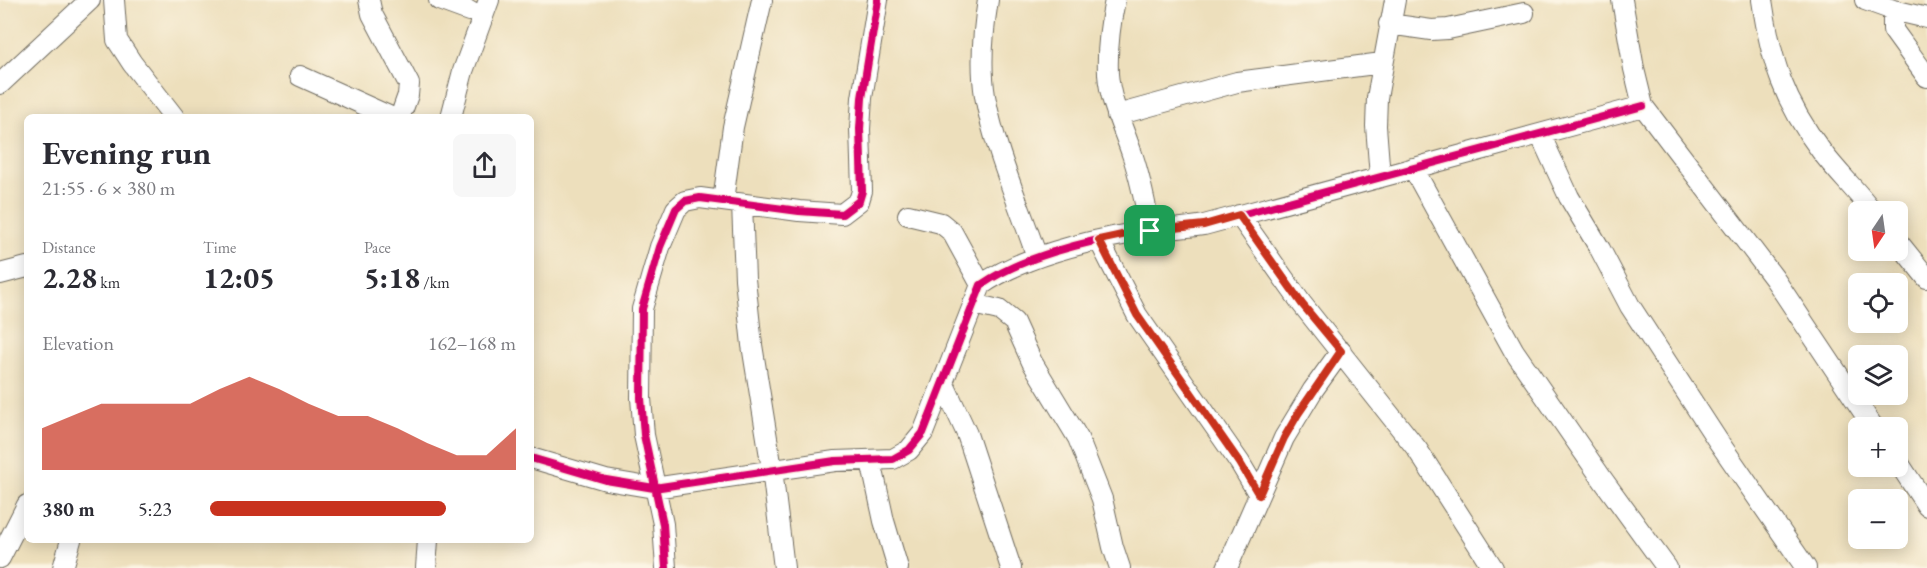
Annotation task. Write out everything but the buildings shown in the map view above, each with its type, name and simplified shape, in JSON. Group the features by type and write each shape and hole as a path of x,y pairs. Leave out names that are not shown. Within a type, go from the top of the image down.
{"street":[{"path":"0,84 90,0"},
{"path":"114,0 117,40 172,114"},
{"path":"300,76 397,113 408,95 409,84 372,14 369,0"},
{"path":"439,0 469,10"},
{"path":"452,114 463,71 489,0"},
{"path":"723,201 733,127 762,0"},
{"path":"666,568 663,524 644,435 641,398 642,309 660,247 676,209 685,201 692,199 842,214 859,201 862,191 860,129 862,98 878,0"},
{"path":"988,0 983,39 985,97 1005,169 1037,257"},
{"path":"1115,0 1108,76 1117,115 1133,157 1150,231"},
{"path":"1380,177 1376,126 1377,98 1395,0"},
{"path":"1622,0 1643,106 1774,278 1867,417"},
{"path":"1762,0 1775,64 1788,99 1823,153 1864,201"},
{"path":"1879,4 1927,18"},
{"path":"1879,4 1893,30 1927,77"},
{"path":"1389,24 1431,30 1448,29 1524,13"},
{"path":"1117,115 1237,82 1382,63"},
{"path":"534,459 606,480 654,488 836,461 893,459 914,445 923,433 981,285 996,274 1037,257 1099,240 1204,225 1643,106"},
{"path":"1540,134 1569,197 1630,306 1718,441 1806,568"},
{"path":"1413,168 1514,351 1667,568"},
{"path":"742,204 746,290 752,345 772,469 784,568"},
{"path":"908,215 941,223 952,232 981,285"},
{"path":"1239,215 1302,304 1417,449 1492,567"},
{"path":"1099,240 1137,315 1240,463 1259,495"},
{"path":"1908,254 1927,278"},
{"path":"0,274 24,268"},
{"path":"973,303 999,310 1014,322 1032,362 1078,438 1102,500 1120,568"},
{"path":"1227,568 1284,438 1341,351"},
{"path":"943,382 967,434 1011,568"},
{"path":"871,461 884,521 898,568"},
{"path":"1908,477 1927,506"},
{"path":"0,558 24,511"},
{"path":"63,568 70,543"},
{"path":"426,568 428,543"}],"cycle path":[{"path":"666,568 663,524 644,435 641,398 642,309 660,247 676,209 685,201 700,198 799,211 842,214 859,201 862,191 860,129 862,98 878,0"},
{"path":"534,459 606,480 654,488 835,461 893,459 909,450 923,433 981,285 1015,266 1096,241 1143,232 1204,225 1643,106"}],"route":[{"path":"1239,215 1302,304 1341,351 1313,390 1284,438 1259,495 1240,463 1137,315 1099,240 1150,231 1204,225 1239,215"}]}
